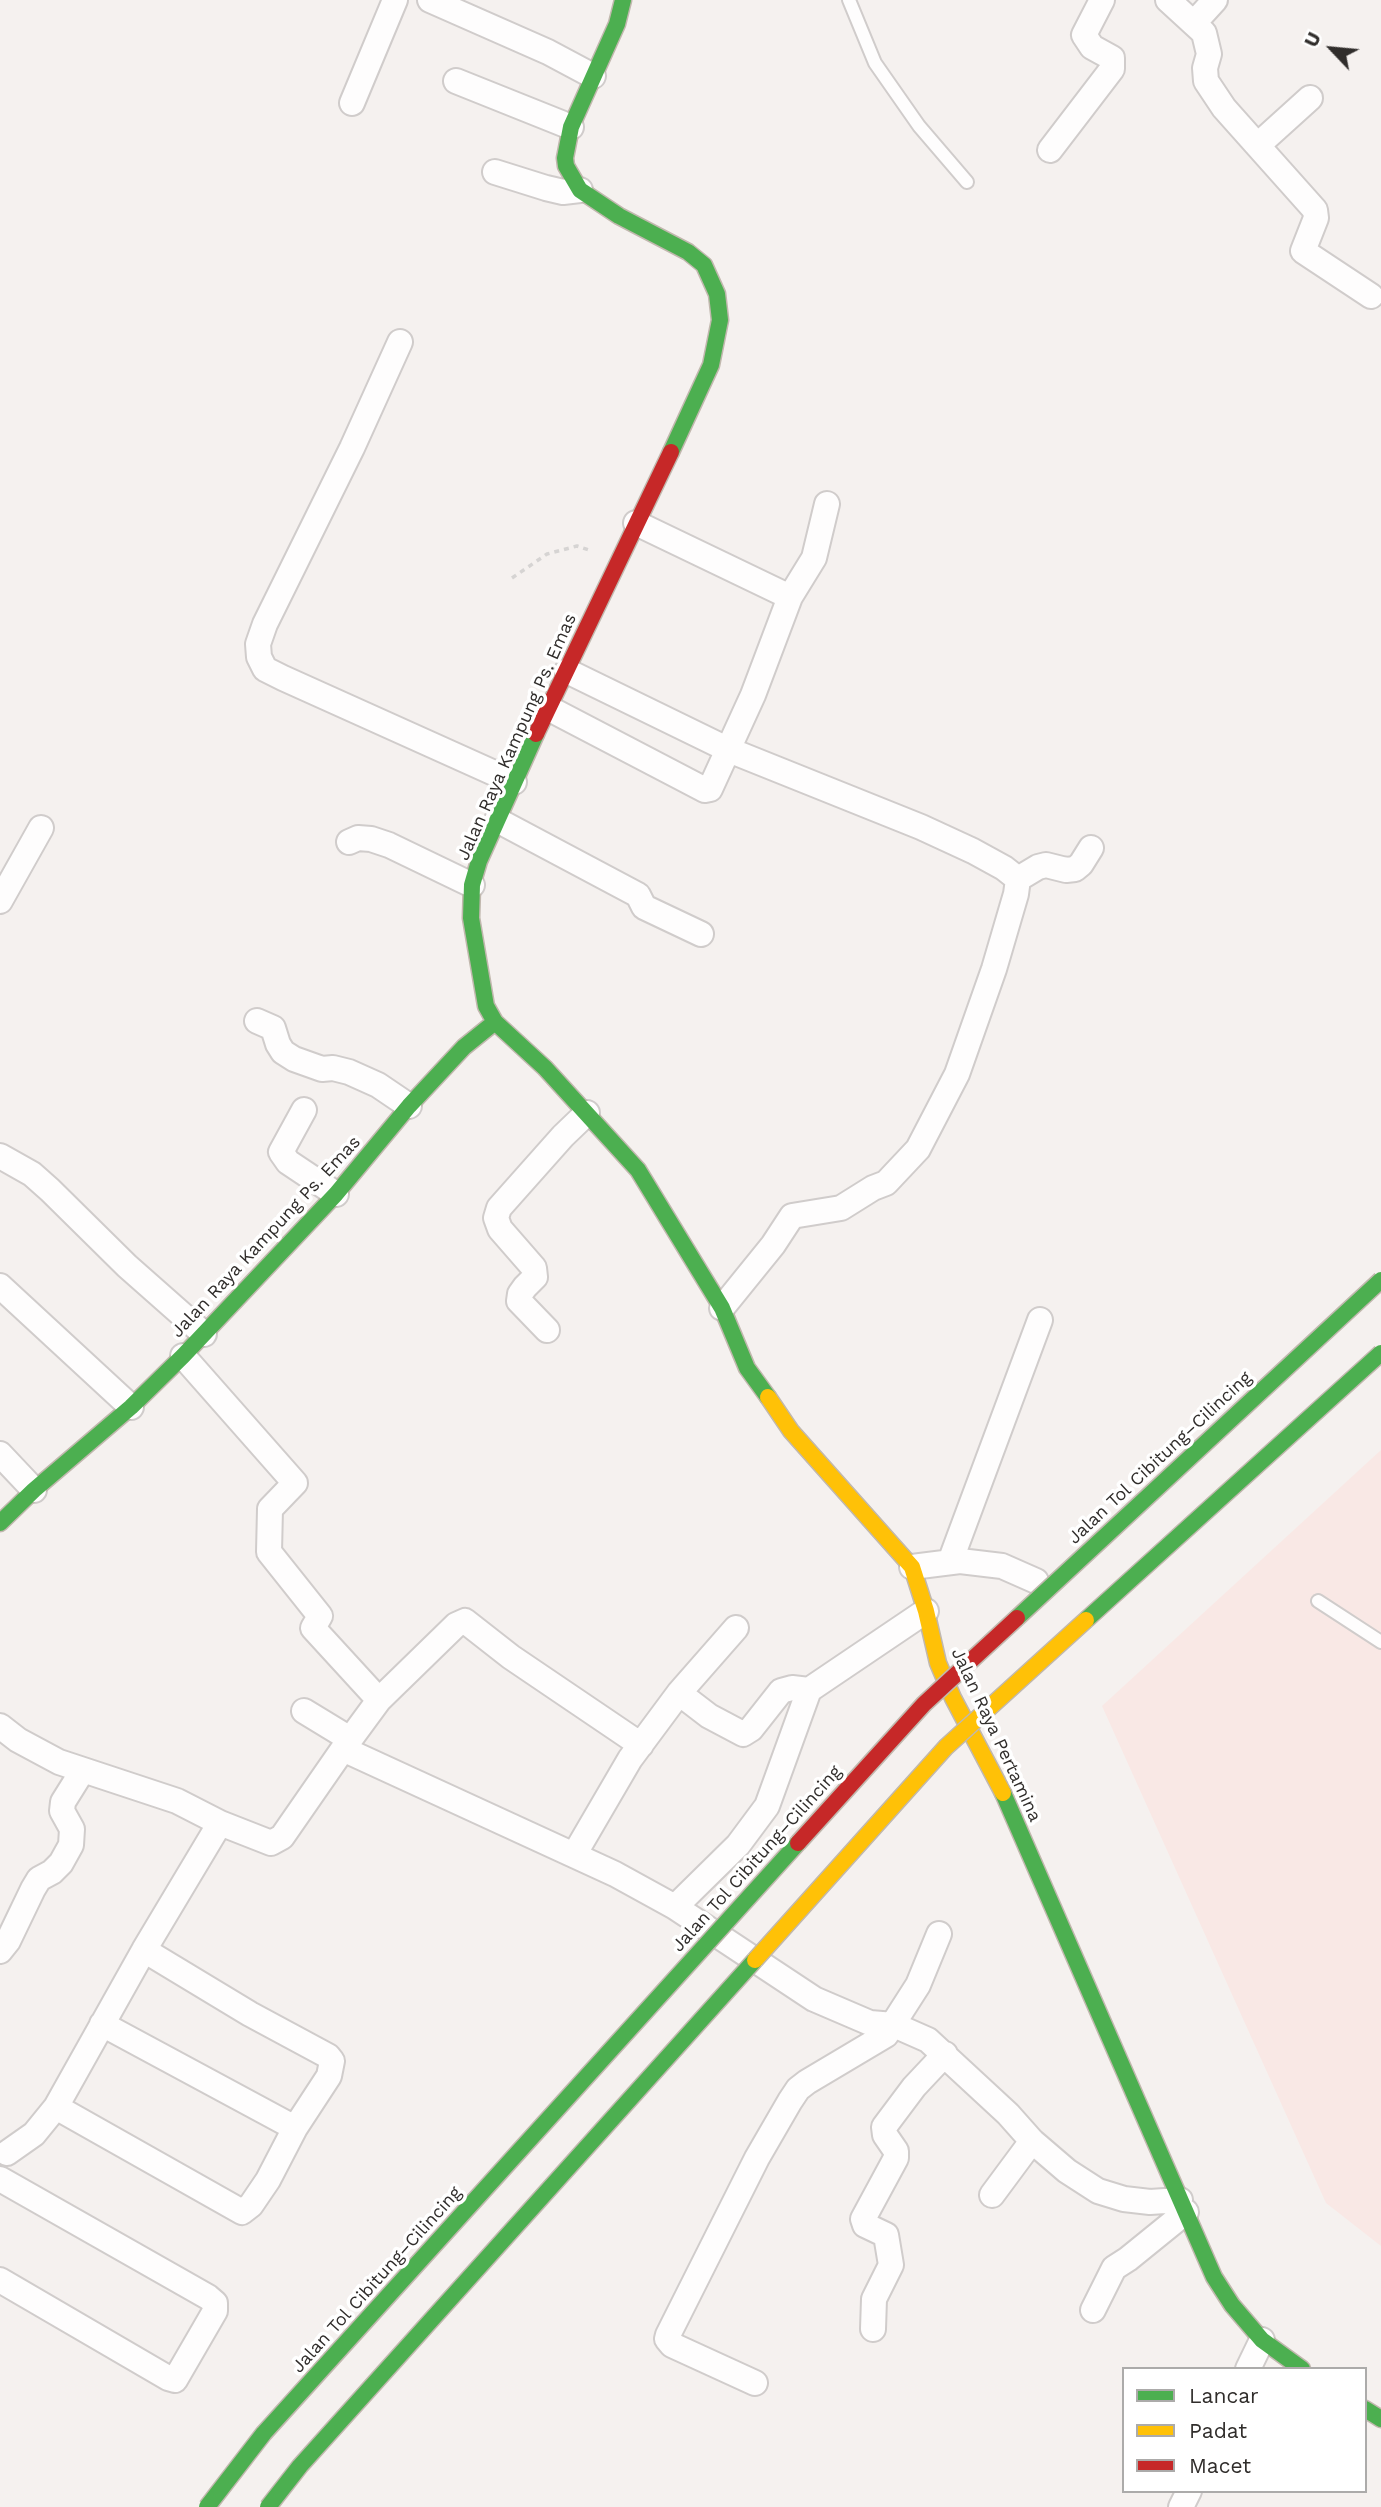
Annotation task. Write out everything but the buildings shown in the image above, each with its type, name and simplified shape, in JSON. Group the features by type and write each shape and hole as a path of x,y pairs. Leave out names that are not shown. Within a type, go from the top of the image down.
{"main road":[{"path":"580,190 566,166 571,127 617,24 622,0"},
{"name":"Jalan Raya Kampung Ps. Emas","path":"0,1522 33,1490 131,1407 183,1356 336,1194 409,1106 464,1047 495,1022 486,1006 471,918 472,885 479,861 618,559 693,407 711,365 720,320 717,294 708,271 694,256 620,216 580,190"},
{"name":"Jalan Raya Pertamina","path":"495,1022 545,1068 638,1170 722,1308 747,1368 791,1431 912,1567 926,1611 937,1663 1008,1803 1214,2277 1232,2305 1262,2340 1299,2367"},
{"name":"Jalan Tol Cibitung–Cilincing","path":"207,2507 264,2433 923,1703 1381,1280"},
{"path":"268,2507 300,2466 946,1747 1381,1353"}],"street":[{"path":"352,103 395,0"},
{"path":"430,0 548,52 593,76"},
{"path":"1050,150 1112,69 1112,58 1092,47 1084,35 1102,0"},
{"path":"1168,0 1204,33 1209,54 1205,68 1206,81 1224,108 1315,209 1316,218 1303,251 1371,296"},
{"path":"1194,23 1215,0"},
{"path":"456,81 571,127"},
{"path":"1258,145 1310,98"},
{"path":"495,172 563,192 580,190"},
{"path":"400,342 352,448 265,624 258,645 259,657 265,669 283,678 514,782"},
{"path":"550,709 705,790 710,789 729,750 790,597 814,558 827,504"},
{"path":"636,523 790,597"},
{"path":"567,671 729,750 921,827 993,862 1018,880"},
{"path":"497,821 638,895 640,904 644,907 701,934"},
{"path":"0,901 41,828"},
{"path":"349,842 358,838 389,845 472,885"},
{"path":"722,1308 773,1245 792,1216 841,1208 886,1183 918,1149 957,1074 994,969 1018,880 1046,865 1066,870 1075,869 1091,848"},
{"path":"257,1021 273,1028 283,1052 294,1059 322,1069 349,1072 378,1085 409,1106"},
{"path":"304,1110 281,1152 288,1162 336,1194"},
{"path":"547,1330 519,1301 524,1287 534,1277 534,1268 500,1229 496,1218 499,1208 587,1113"},
{"path":"0,1156 32,1174 127,1266 204,1334"},
{"path":"0,1286 131,1407"},
{"path":"950,1562 1040,1320"},
{"path":"183,1356 295,1482 270,1509 269,1552 320,1616 313,1628 379,1700"},
{"path":"0,1454 33,1490"},
{"path":"912,1567 961,1561 1002,1566 1036,1581"},
{"path":"675,1907 738,1845 767,1806 809,1690 926,1611"},
{"path":"0,1726 18,1740 59,1762 177,1801 220,1824 271,1843 282,1837 379,1700 456,1625 465,1620 511,1657 641,1745"},
{"path":"574,1855 630,1759 679,1693 736,1628"},
{"path":"679,1693 709,1716 743,1734 751,1729 781,1691 792,1688 809,1690"},
{"path":"304,1711 346,1744 615,1874 675,1907 814,1999 870,2023 894,2025 928,2040 1032,2141 1067,2171 1098,2191 1124,2199 1183,2206"},
{"path":"0,1951 8,1941 39,1880 61,1863 71,1845 72,1829 62,1811 63,1802 83,1769"},
{"path":"2,2156 34,2134 56,2107 144,1950 220,1824"},
{"path":"755,2383 672,2345 667,2339 668,2335 757,2158 798,2089 880,2039 894,2025 918,1984 939,1934"},
{"path":"56,2107 242,2212 251,2205 268,2180 295,2128 329,2076 332,2061 328,2056 250,2014 144,1950"},
{"path":"102,2024 295,2128"},
{"path":"873,2329 874,2299 891,2266 886,2235 865,2225 863,2219 896,2158 896,2151 886,2136 884,2127 914,2087 945,2054"},
{"path":"992,2194 1032,2141"},
{"path":"0,2179 208,2297 215,2303 215,2311 174,2380 0,2280"},
{"path":"1093,2310 1114,2267 1137,2252 1183,2206"},
{"path":"1249,2367 1262,2340"}],"lane":[{"path":"849,0 875,63 919,126 967,183"},
{"path":"1318,1601 1381,1642"}],"path":[{"path":"512,578 547,554 577,547 618,559"}],"shaded area":[{"path":"1381,1450 1381,2246 1326,2203 1102,1706"}],"traffic: fast":[{"path":"623,0 617,24 571,127 565,158 566,166 580,190 619,216 688,252 704,265 717,294 720,320 711,365 671,452"},
{"path":"536,734 479,861 472,885 471,918 486,1006 495,1022 545,1068 638,1170 722,1308 747,1368 768,1397"},
{"path":"0,1523 34,1490 131,1407 183,1356 336,1194 409,1106 464,1047 495,1022"},
{"path":"1017,1618 1381,1280"},
{"path":"1086,1620 1381,1353"},
{"path":"1003,1793 1214,2277 1232,2305 1262,2340 1299,2367"},
{"path":"207,2507 264,2433 798,1843"},
{"path":"268,2507 300,2466 755,1960"},
{"path":"1367,2410 1381,2419"}],"traffic: slow":[{"path":"768,1397 791,1431 912,1567 938,1663 953,1698 1003,1793"},
{"path":"755,1960 946,1747 1086,1620"}],"traffic: jam":[{"path":"536,734 671,452"},
{"path":"798,1843 924,1704 1017,1618"}]}
